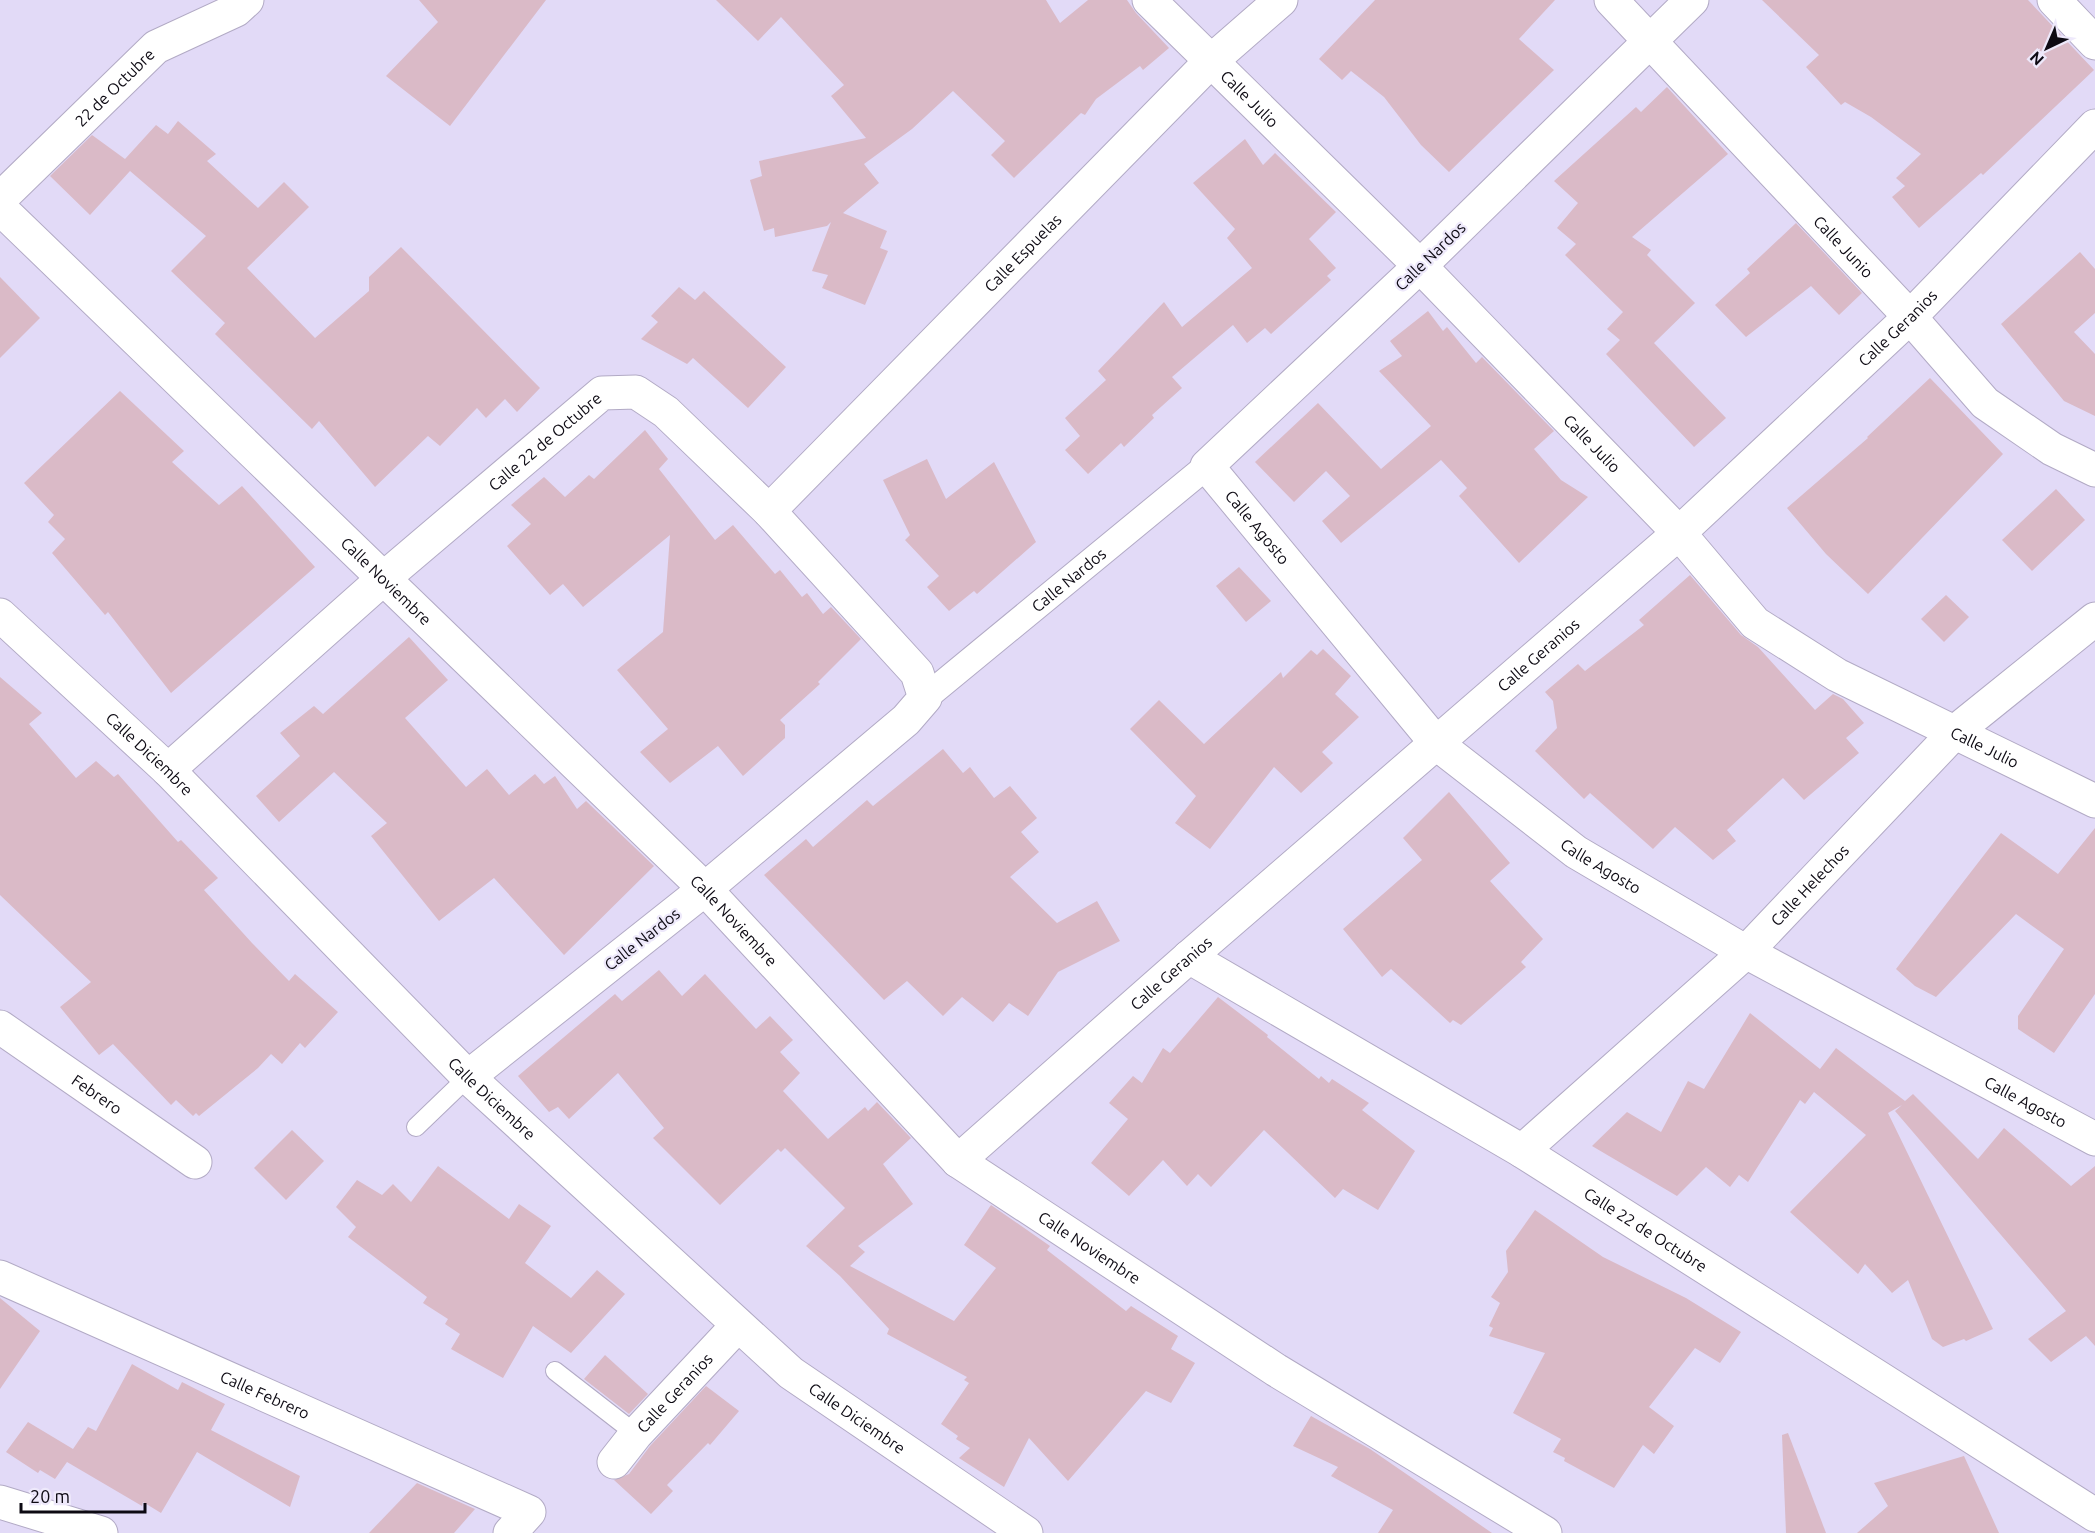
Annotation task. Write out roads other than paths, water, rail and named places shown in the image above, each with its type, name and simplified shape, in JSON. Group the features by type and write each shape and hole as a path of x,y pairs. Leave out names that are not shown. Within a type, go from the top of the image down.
{"street":[{"name":"22 de Octubre","path":"0,199 156,47 236,10 247,0"},
{"name":"Calle Julio","path":"1149,0 1420,266 1679,533 1755,624 1837,675 1956,731 2095,801"},
{"name":"Calle Espuelas","path":"769,511 1210,62 1281,0"},
{"name":"Calle Junio","path":"1611,0 1910,316 1985,403 2052,449 2095,470"},
{"name":"Calle Nardos","path":"468,1077 705,889 906,720 925,698 1207,466 1420,266 1692,0"},
{"path":"2054,0 2095,43"},
{"name":"Calle Geranios","path":"958,1161 1189,957 1679,533 1910,316 2095,126"},
{"name":"Calle Noviembre","path":"0,208 705,889 958,1161 1276,1370 1545,1533"},
{"name":"Calle 22 de Octubre","path":"168,770 384,578 602,393 636,392 666,412 769,511 917,673 925,698"},
{"name":"Calle Agosto","path":"1207,466 1437,744 1576,852 1746,952 2095,1139"},
{"name":"Calle Diciembre","path":"0,615 168,770 468,1077 791,1373 1026,1533"},
{"name":"Calle Helechos","path":"1522,1151 1746,952 1956,731 2095,619"},
{"name":"Calle 22 de Octubre","path":"1189,957 1522,1151 2095,1515"},
{"name":"Febrero","path":"0,1027 195,1162"},
{"name":"Calle Febrero","path":"0,1277 519,1522"},
{"name":"Calle Geranios","path":"614,1462 636,1434 738,1325"},
{"path":"0,1502 101,1533"}],"lane":[{"name":"Calle Nardos","path":"416,1127 468,1077"},
{"path":"555,1371 636,1434"}]}
